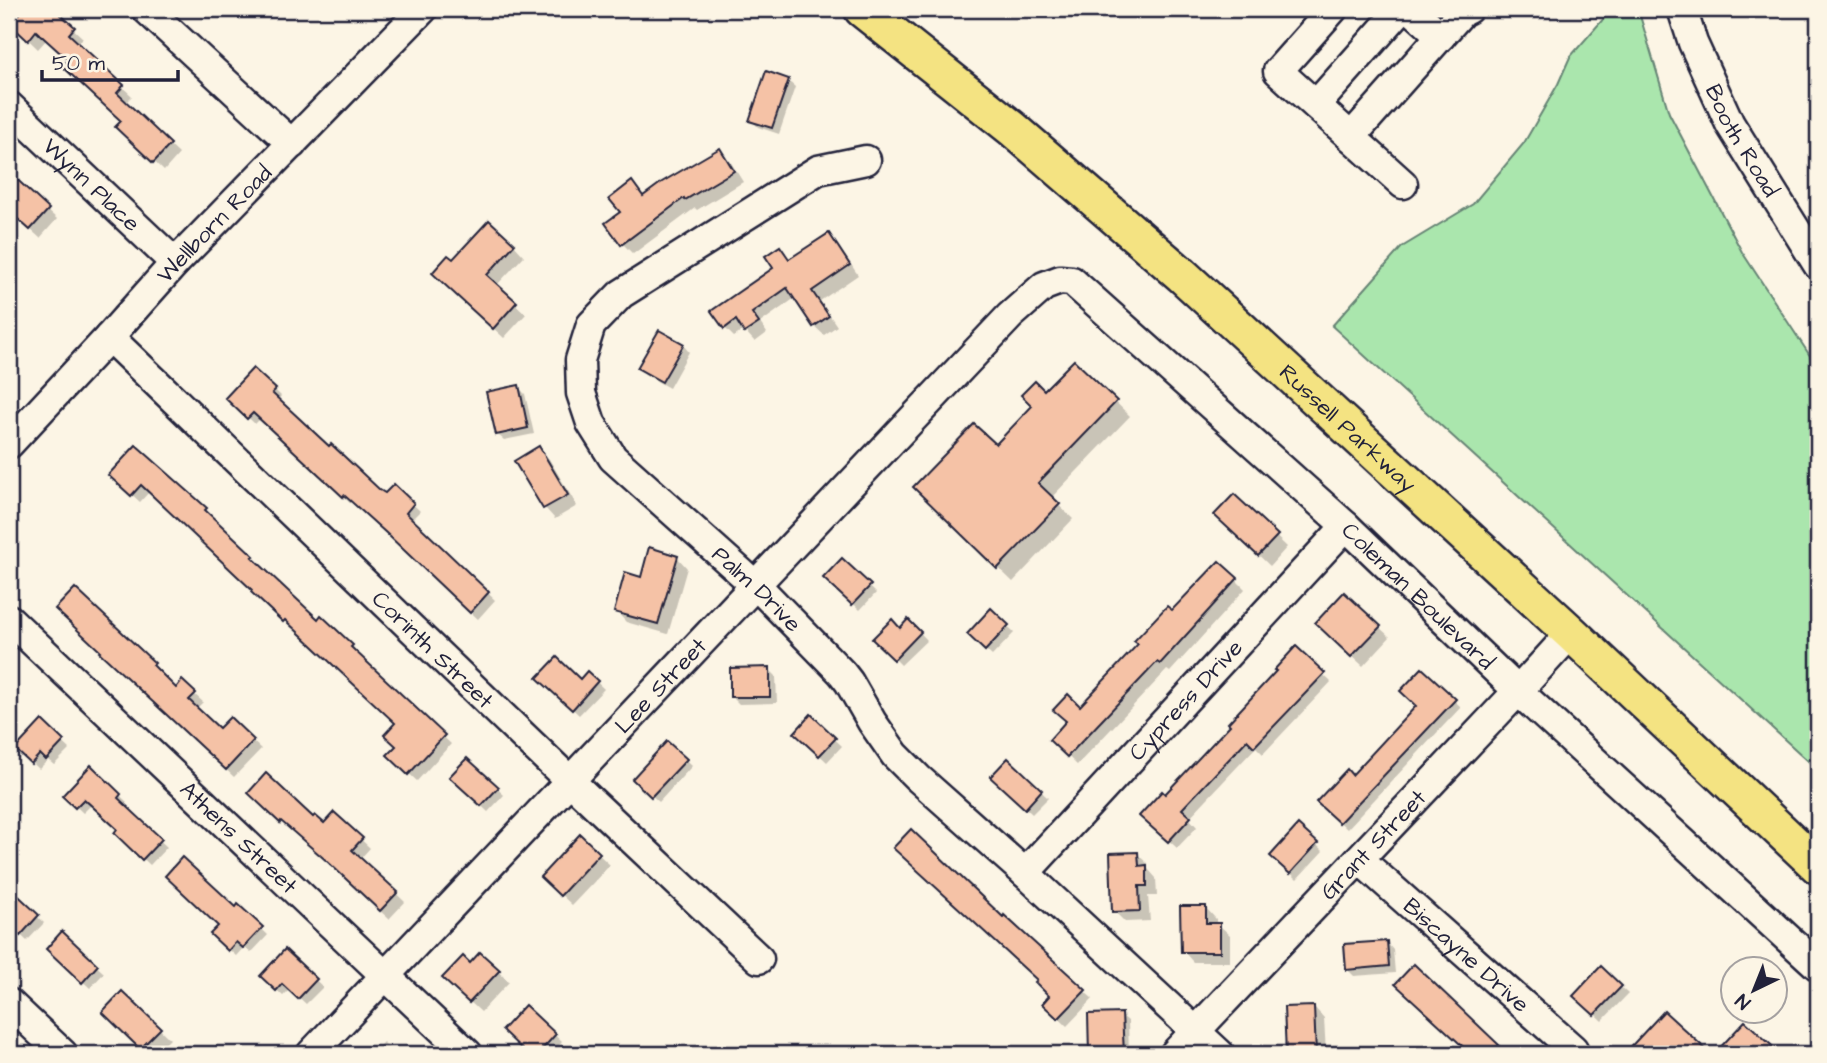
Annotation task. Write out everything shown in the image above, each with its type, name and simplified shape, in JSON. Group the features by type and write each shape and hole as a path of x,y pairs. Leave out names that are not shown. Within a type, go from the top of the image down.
{"main road":[{"name":"Russell Parkway","path":"862,9 1013,129 1182,275 1571,632 1818,866"}],"street":[{"path":"145,9 292,144"},
{"name":"Wellborn Road","path":"9,444 175,263 423,9"},
{"path":"1333,9 1278,71 1403,184"},
{"path":"1316,105 1401,9"},
{"path":"1411,9 1441,36"},
{"path":"1351,136 1462,12 1468,9"},
{"name":"Booth Road","path":"1682,9 1693,43 1730,124 1818,265"},
{"name":"Wynn Place","path":"9,106 175,263"},
{"name":"Palm Drive","path":"866,160 818,170 621,294 591,325 580,360 581,393 591,423 613,458 755,586 842,673 895,755 1220,1054"},
{"name":"Coleman Boulevard","path":"1010,316 1044,286 1060,280 1072,281 1346,526 1518,691 1818,966"},
{"name":"Lee Street","path":"310,1054 1010,316"},
{"name":"Corinth Street","path":"109,337 759,959"},
{"name":"Cypress Drive","path":"1025,873 1346,526"},
{"name":"Athens Street","path":"9,619 468,1054"},
{"name":"Grant Street","path":"1174,1054 1571,632"},
{"name":"Biscayne Drive","path":"1359,859 1573,1049"},
{"path":"9,1003 63,1054"}],"green space":[{"path":"1612,9 1638,9 1669,113 1742,252 1818,368 1818,770 1332,326 1402,247 1473,204 1524,143 1558,84 1570,57"}],"building":[{"path":"24,9 54,9 75,27 69,34 124,85 117,93 171,144 153,163 115,127 121,121 62,66 68,60 36,31 28,41 10,24"},
{"path":"766,71 789,79 772,128 749,121"},
{"path":"720,148 734,171 685,200 684,198 621,245 605,223 620,212 609,199 632,181 643,196"},
{"path":"9,172 49,209 30,230 9,211"},
{"path":"489,220 515,244 487,275 517,302 493,329 432,273 448,255 453,259"},
{"path":"829,233 850,265 812,291 829,316 813,327 787,288 752,313 759,323 744,333 736,320 724,329 711,311 773,268 765,256 780,246 789,259"},
{"path":"659,330 684,344 662,382 637,368"},
{"path":"1074,360 1117,401 1038,483 1060,504 997,569 913,487 974,424 996,444 1032,406 1021,395 1035,381 1044,390"},
{"path":"253,368 276,389 272,393 380,490 385,493 394,484 414,503 406,513 489,592 470,613 253,413 247,419 225,398"},
{"path":"519,385 528,428 496,435 486,392"},
{"path":"136,445 207,508 205,510 318,619 321,615 353,645 351,647 445,735 408,775 387,755 396,746 384,735 395,723 285,620 283,622 141,485 131,496 108,475"},
{"path":"539,446 568,495 543,509 514,461"},
{"path":"1234,494 1278,535 1258,556 1214,515"},
{"path":"649,547 678,556 658,624 614,612 625,572 641,577"},
{"path":"842,558 871,585 852,605 823,578"},
{"path":"1219,561 1238,578 1160,664 1157,662 1067,757 1049,740 1066,721 1053,710 1068,694 1080,706 1138,644 1134,641 1167,606 1172,610"},
{"path":"75,588 155,663 153,665 176,688 182,680 196,693 189,700 219,728 230,717 254,740 226,770 55,609"},
{"path":"1344,592 1381,626 1351,657 1315,623"},
{"path":"991,608 1009,625 985,651 967,634"},
{"path":"892,619 900,628 908,619 921,632 894,660 872,639"},
{"path":"1296,646 1325,673 1254,747 1247,740 1182,809 1191,817 1168,842 1139,816 1162,791 1165,794 1230,725 1228,723"},
{"path":"557,657 580,679 587,671 598,681 572,710 537,678"},
{"path":"770,667 770,697 730,697 730,668"},
{"path":"1422,668 1456,699 1339,823 1316,802 1347,769 1352,775 1416,706 1400,691"},
{"path":"811,714 836,738 819,756 794,733"},
{"path":"42,720 64,741 46,760 40,754 31,764 15,749"},
{"path":"667,741 687,759 651,797 632,779"},
{"path":"467,758 499,787 481,806 449,777"},
{"path":"1008,758 1042,790 1025,809 990,777"},
{"path":"91,765 121,794 118,798 162,839 142,860 114,833 117,829 84,799 75,808 62,796"},
{"path":"266,773 313,817 315,815 324,823 334,812 363,838 352,850 398,892 380,911 248,793"},
{"path":"1298,825 1318,843 1290,874 1270,856"},
{"path":"911,829 1003,917 1004,915 1086,990 1058,1019 1042,1004 1049,996 1035,982 1037,980 893,848"},
{"path":"580,834 600,853 560,896 540,877"},
{"path":"1138,852 1139,866 1147,865 1147,886 1139,886 1140,911 1112,912 1110,853"},
{"path":"182,857 236,907 238,904 263,927 243,948 236,942 228,951 210,934 218,926 165,876"},
{"path":"9,887 39,915 20,936 9,926"},
{"path":"1180,906 1206,906 1206,923 1220,923 1220,952 1181,952"},
{"path":"62,931 98,965 82,983 46,949"},
{"path":"1387,941 1389,966 1346,970 1344,944"},
{"path":"285,949 317,979 298,999 282,984 276,991 260,976"},
{"path":"480,952 500,970 469,1003 442,978 463,956 470,963"},
{"path":"1414,964 1499,1045 1490,1054 1471,1054 1395,984"},
{"path":"1601,966 1622,986 1594,1015 1573,996"},
{"path":"122,991 161,1028 140,1049 102,1012"},
{"path":"525,1005 556,1034 538,1054 527,1054 502,1030"},
{"path":"1314,1006 1316,1054 1286,1054 1284,1007"},
{"path":"1664,1011 1711,1054 1624,1054"},
{"path":"1122,1013 1124,1054 1089,1054 1088,1014"},
{"path":"1742,1024 1748,1024 1781,1054 1714,1054"}]}
